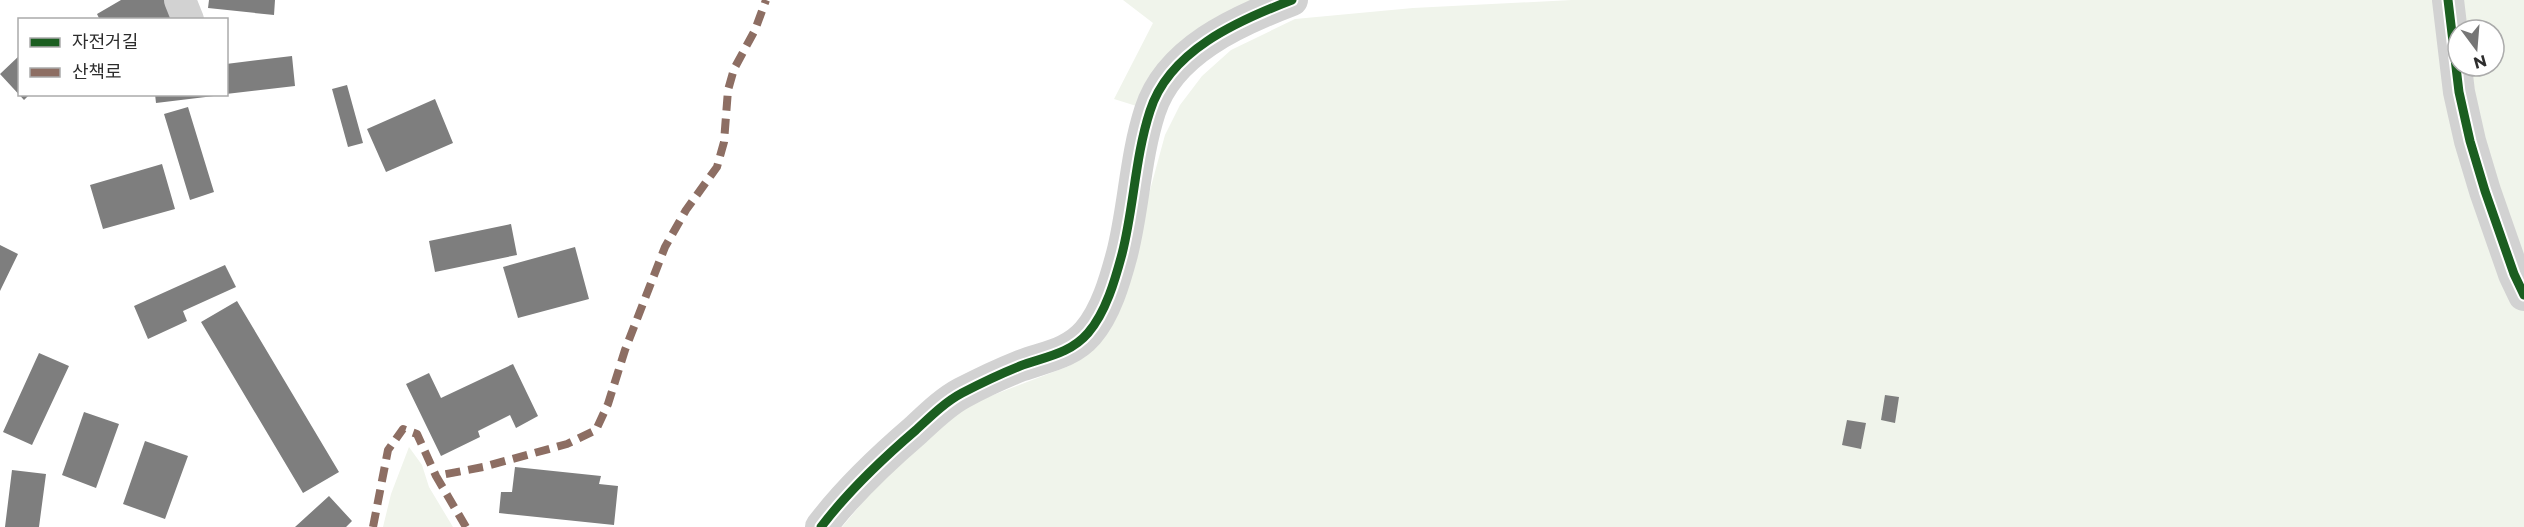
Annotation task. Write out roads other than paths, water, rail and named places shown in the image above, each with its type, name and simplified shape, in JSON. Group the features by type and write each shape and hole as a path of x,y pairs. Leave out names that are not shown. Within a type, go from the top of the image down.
{"street":[{"path":"180,0 187,18"},
{"path":"821,527 842,499 869,471 959,395 1002,374 1069,349 1088,333 1100,314 1126,239 1143,138 1150,110 1159,90 1174,69 1197,49 1231,27 1292,0"},
{"path":"2448,0 2459,92 2470,141 2514,274 2524,295"}]}
